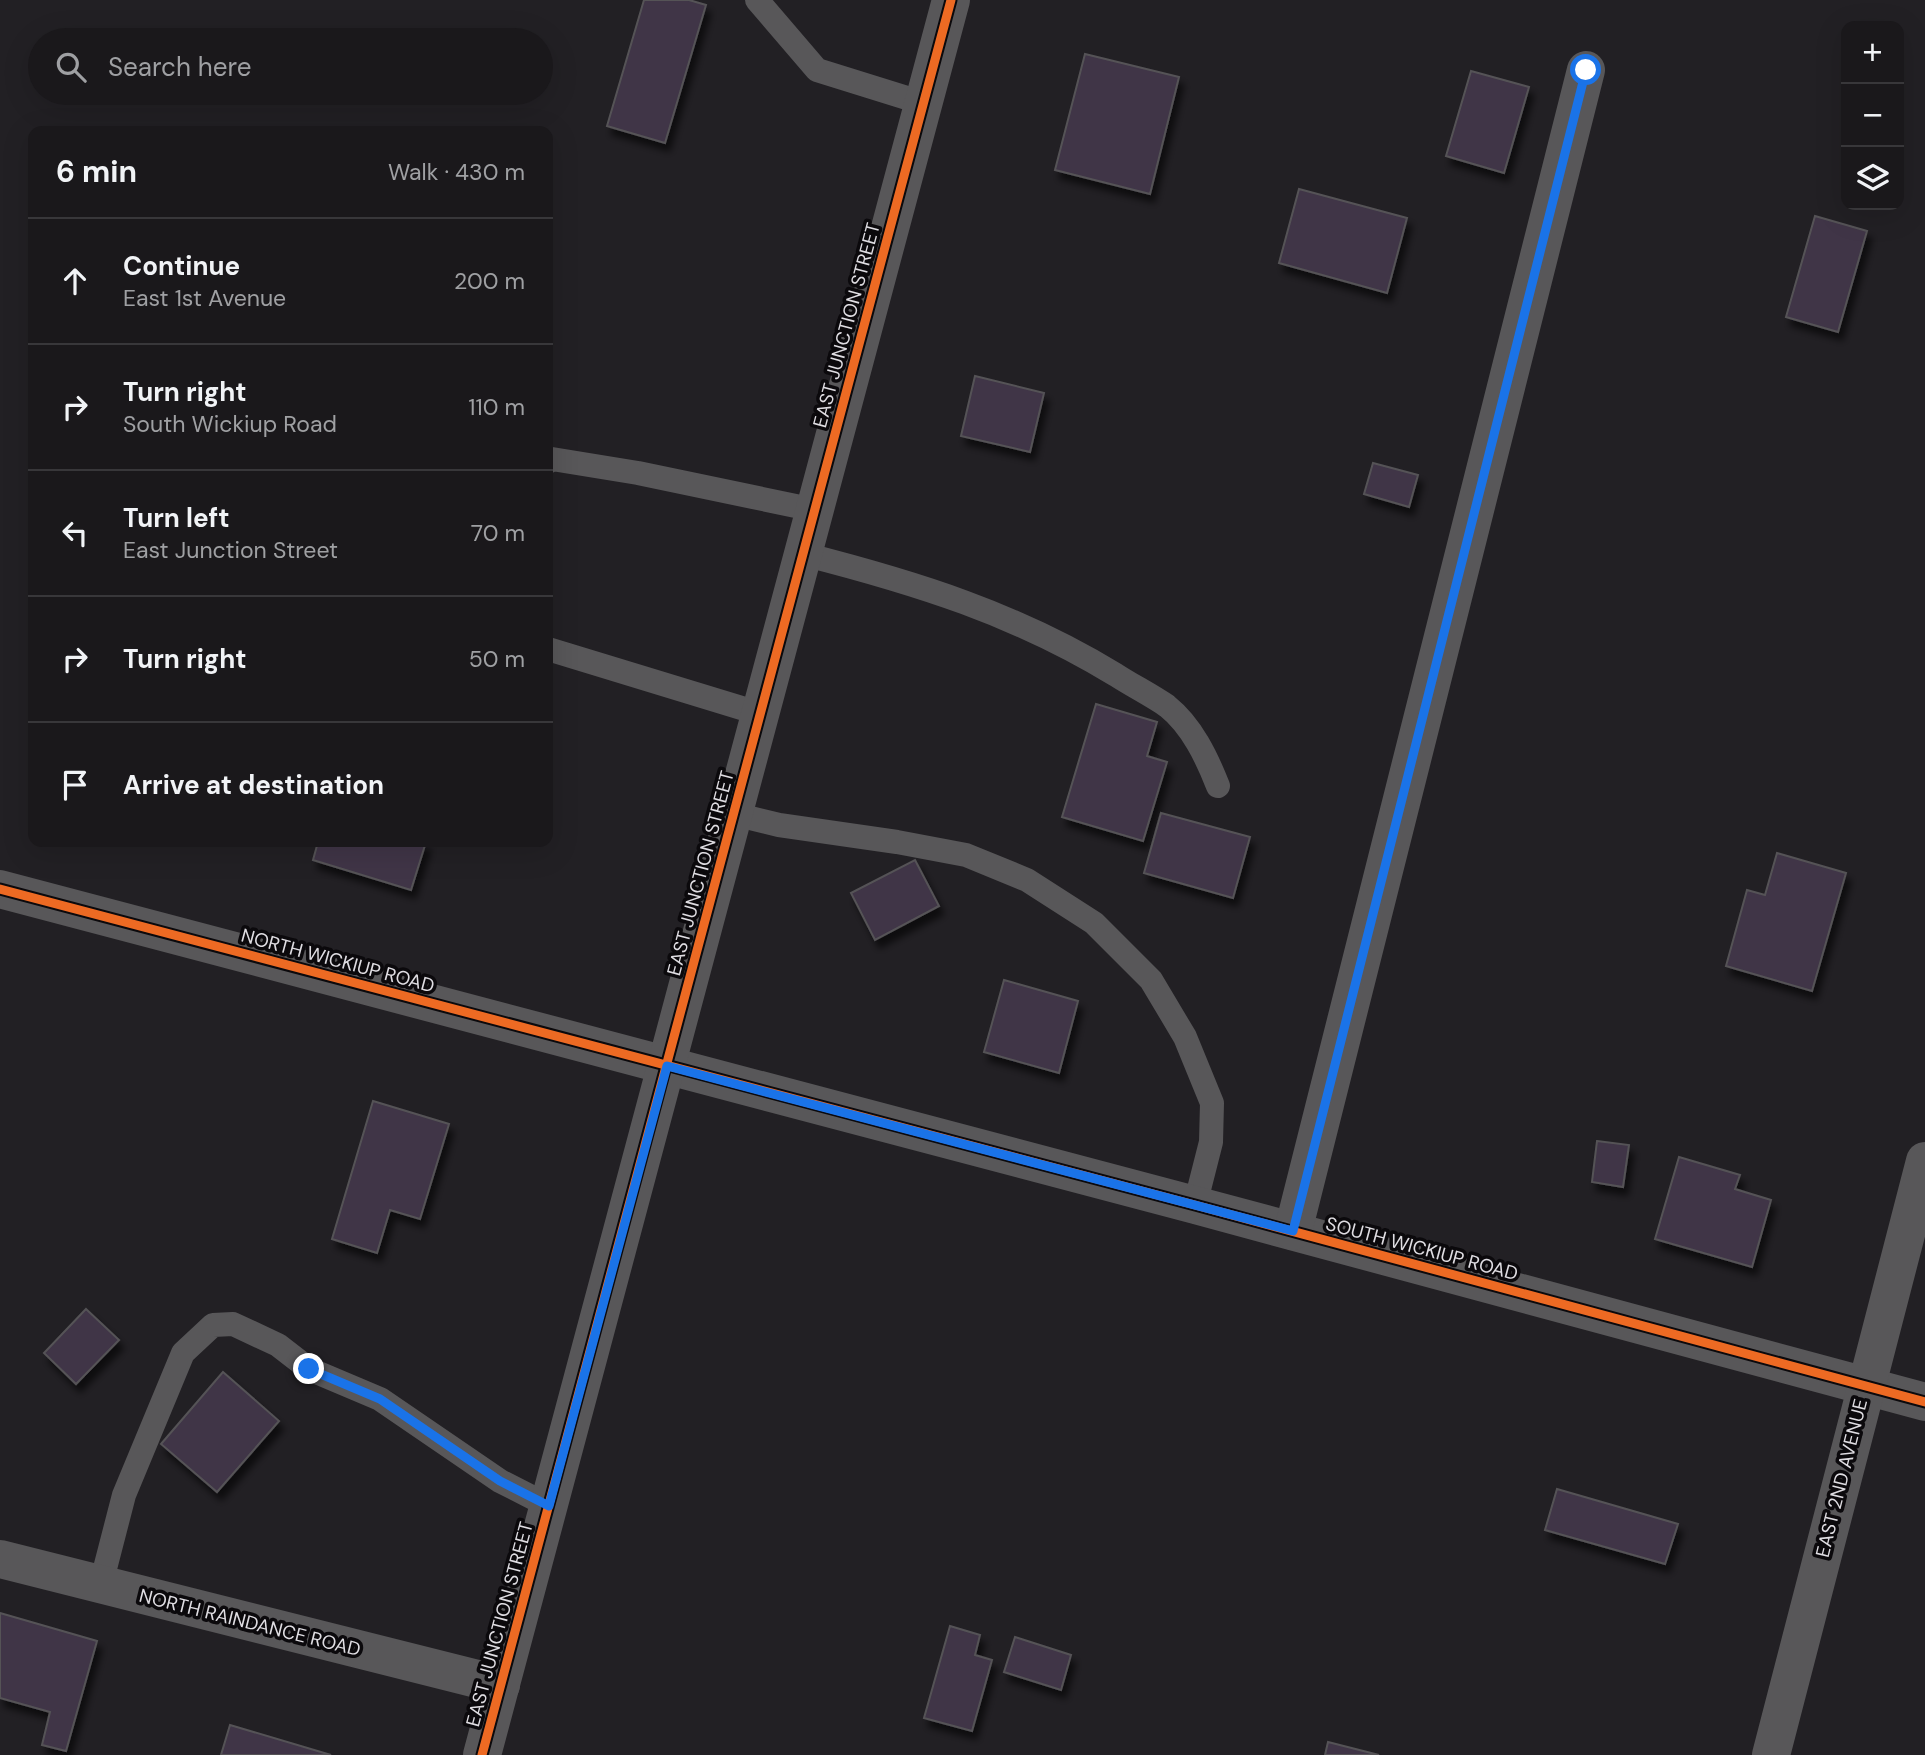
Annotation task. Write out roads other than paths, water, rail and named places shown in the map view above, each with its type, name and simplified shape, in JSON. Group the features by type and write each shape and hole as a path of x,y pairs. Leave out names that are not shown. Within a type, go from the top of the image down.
{"street":[{"name":"EAST JUNCTION STREET","path":"482,1755 951,0"},
{"path":"1293,1231 1586,70"},
{"name":"NORTH WICKIUP ROAD","path":"0,888 667,1066"},
{"name":"SOUTH WICKIUP ROAD","path":"667,1066 1293,1231 1925,1402"},
{"name":"EAST 2ND AVENUE","path":"1771,1755 1925,1161"},
{"name":"NORTH RAINDANCE ROAD","path":"0,1559 501,1685"}],"lane":[{"path":"757,0 817,70 923,103"},
{"path":"553,459 638,473 815,510"},
{"path":"803,554 895,577 982,608 1079,652 1168,707 1203,749 1218,786"},
{"path":"553,651 761,714"},
{"path":"734,814 779,825 966,855 1027,880 1094,923 1151,980 1185,1037 1212,1103 1211,1143 1195,1205"},
{"path":"101,1584 124,1495 183,1353 213,1325 233,1324 278,1345 309,1369 380,1399 500,1481 549,1506"}]}
